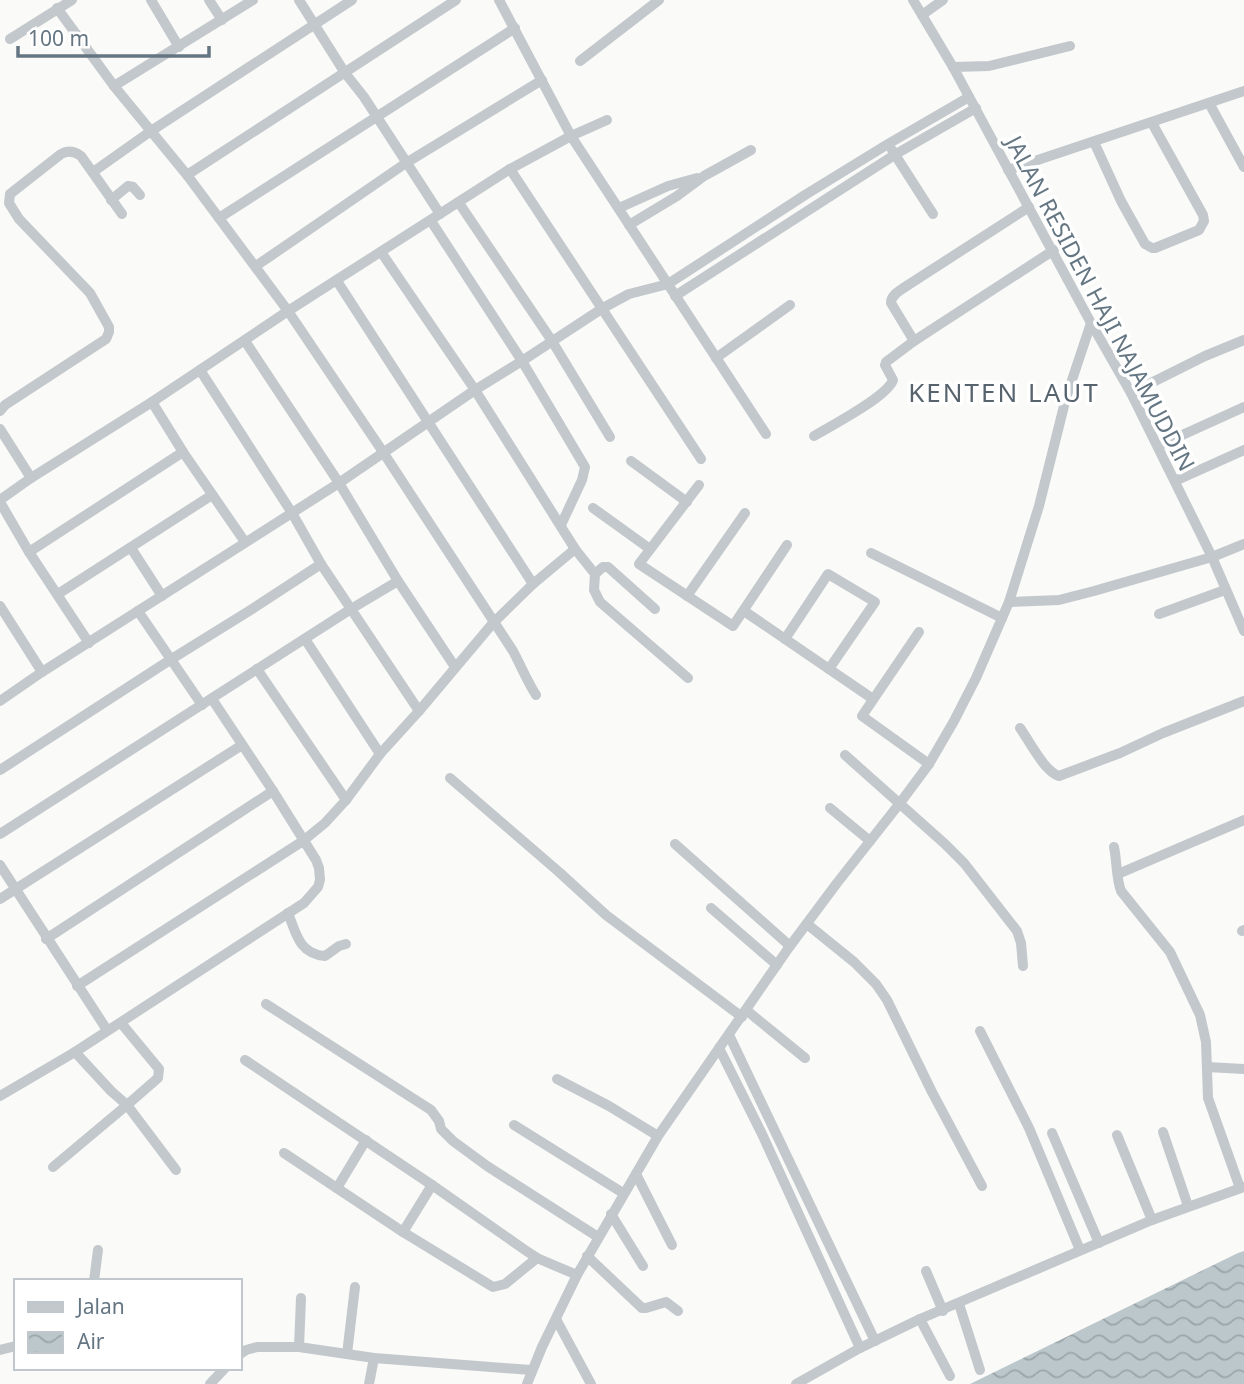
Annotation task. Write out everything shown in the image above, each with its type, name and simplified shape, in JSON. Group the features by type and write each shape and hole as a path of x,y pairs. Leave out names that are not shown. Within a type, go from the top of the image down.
{"street":[{"path":"10,39 72,0"},
{"path":"151,0 179,47"},
{"path":"209,0 222,20"},
{"path":"114,86 253,0"},
{"path":"299,0 440,214"},
{"path":"93,172 352,0"},
{"path":"187,175 456,0"},
{"path":"499,0 570,136 766,434"},
{"path":"580,61 659,0"},
{"name":"JALAN RESIDEN HAJI NAJAMUDDIN","path":"913,0 976,108 1131,393 1212,556 1244,631"},
{"path":"922,15 943,0"},
{"path":"57,8 114,86 187,175 288,312 383,452 521,665 536,695"},
{"path":"219,218 515,28"},
{"path":"953,67 989,66 1070,46"},
{"path":"256,267 406,163 542,80"},
{"path":"1008,170 1244,91"},
{"path":"0,701 339,483 475,390 603,308 629,294 668,284 805,195 969,97"},
{"path":"1209,103 1244,167"},
{"path":"675,296 896,154 976,108"},
{"path":"89,643 29,552 0,501 31,478 510,169 570,136 607,120"},
{"path":"1094,142 1121,201 1145,244 1155,248 1199,230 1204,221 1152,122"},
{"path":"888,144 933,215"},
{"path":"629,225 751,150"},
{"path":"0,411 5,405 106,340 109,327 90,293 19,219 8,200 11,192 65,152 73,151 81,156 122,214"},
{"path":"510,169 701,459"},
{"path":"839,174 848,185"},
{"path":"619,208 668,186 705,176"},
{"path":"111,200 128,186 133,187 140,195"},
{"path":"805,195 814,207"},
{"path":"459,203 552,341 610,436"},
{"path":"914,341 891,303 894,296 905,286 1029,207"},
{"path":"431,221 522,361 586,467 561,525"},
{"path":"814,436 890,387 893,379 885,363 914,341 1054,250"},
{"path":"381,252 475,390 575,549 595,574"},
{"path":"337,281 533,584"},
{"path":"716,358 790,305"},
{"path":"527,1384 531,1370 587,1256 658,1136 790,946 929,764 976,678 1009,602 1039,506 1066,398 1091,323"},
{"path":"1131,393 1244,340"},
{"path":"245,341 339,483 398,581 455,667"},
{"path":"200,370 292,513 321,564 419,710"},
{"path":"152,402 245,542"},
{"path":"1158,446 1244,407"},
{"path":"0,429 31,478"},
{"path":"1175,481 1244,450"},
{"path":"29,552 183,452"},
{"path":"631,461 687,502"},
{"path":"699,485 639,564 733,626 787,545"},
{"path":"58,594 212,495"},
{"path":"593,508 650,549"},
{"path":"687,596 745,513"},
{"path":"1009,602 1059,600 1212,556 1244,544"},
{"path":"131,548 162,596"},
{"path":"78,986 303,841 325,823 380,754 493,623 533,584 575,549"},
{"path":"871,553 1002,618"},
{"path":"0,770 321,564"},
{"path":"655,609 608,567 603,567 595,574 595,593 605,606 688,678"},
{"path":"785,639 828,574 875,602 829,669"},
{"path":"0,834 398,581"},
{"path":"1159,614 1225,590"},
{"path":"0,606 42,672"},
{"path":"138,611 202,705"},
{"path":"744,611 873,699"},
{"path":"919,632 862,716 929,764"},
{"path":"305,639 380,754"},
{"path":"257,669 346,800"},
{"path":"0,1096 121,1023 304,903 318,887 320,880 316,860 212,699"},
{"path":"1020,729 1048,769 1059,776 1244,701"},
{"path":"0,899 242,746"},
{"path":"845,755 964,863 1015,927 1020,939 1023,965"},
{"path":"450,778 606,915 805,1058"},
{"path":"46,939 273,791"},
{"path":"830,808 870,841"},
{"path":"1118,874 1244,820"},
{"path":"675,844 790,946"},
{"path":"796,1384 920,1319 1152,1220 1242,1187 1208,1098 1206,1042 1200,1015 1166,945 1119,887 1114,847"},
{"path":"0,865 107,1030"},
{"path":"711,908 777,965"},
{"path":"288,913 296,936 311,953 325,956 346,944"},
{"path":"807,924 869,975 882,992 982,1186"},
{"path":"266,1004 431,1110 441,1129 453,1141 598,1237"},
{"path":"53,1167 158,1078 159,1069 121,1023"},
{"path":"980,1031 1025,1119 1080,1250"},
{"path":"729,1035 875,1341"},
{"path":"719,1048 762,1134 860,1349"},
{"path":"75,1052 127,1105 176,1170"},
{"path":"245,1060 537,1258 577,1275"},
{"path":"1207,1067 1244,1069"},
{"path":"557,1079 658,1136"},
{"path":"514,1125 623,1193"},
{"path":"1163,1132 1188,1206"},
{"path":"1052,1133 1099,1243"},
{"path":"1117,1135 1152,1220"},
{"path":"337,1188 366,1140"},
{"path":"284,1153 403,1232 493,1287 505,1283 537,1258"},
{"path":"636,1174 672,1245"},
{"path":"403,1232 432,1185"},
{"path":"611,1214 643,1266"},
{"path":"94,1279 98,1250"},
{"path":"587,1256 642,1308 668,1302 677,1311"},
{"path":"926,1271 943,1311"},
{"path":"348,1354 355,1287"},
{"path":"299,1348 301,1298"},
{"path":"959,1304 980,1370"},
{"path":"555,1319 591,1384"},
{"path":"920,1319 950,1376"},
{"path":"242,1353 257,1347 299,1348 531,1370"},
{"path":"369,1384 374,1357"},
{"path":"210,1384 223,1370"}],"water":[{"path":"1244,1251 1244,1384 970,1384 1238,1253"}],"district":[{"name":"KENTEN LAUT","path":"1004,392"}]}
